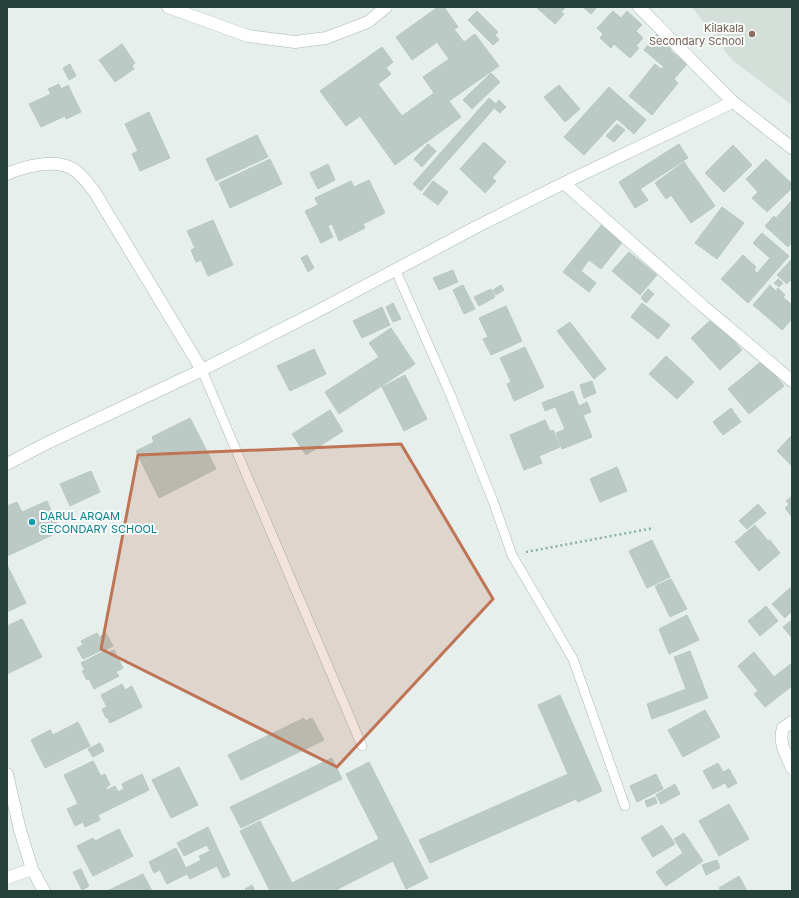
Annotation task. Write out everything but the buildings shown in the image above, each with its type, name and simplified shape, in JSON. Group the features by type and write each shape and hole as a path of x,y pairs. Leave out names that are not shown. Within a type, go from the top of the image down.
{"street":[{"path":"168,7 248,36 295,42 326,38 361,25 368,22 386,7"},
{"path":"639,7 734,102 792,148"},
{"path":"7,464 45,444 202,370 396,271 478,226 734,102"},
{"path":"7,174 34,165 53,164 69,167 85,179 94,191 202,370"},
{"path":"564,184 703,306 792,381"},
{"path":"792,722 783,728 781,740 792,768"},
{"path":"7,774 20,830 32,869 44,891"},
{"path":"7,878 32,869"}],"lane":[{"path":"396,271 451,396 493,501 512,554 573,658 625,806"},
{"path":"202,370 362,746"}],"path":[{"path":"512,554 654,528"}],"highlighted area":[{"path":"401,444 493,599 337,767 101,649 138,455"}],"shaded area":[{"name":"Kilakala Secondary School","path":"692,7 792,7 792,105 732,60"}],"place":[{"name":"Kilakala Secondary School","path":"752,34"},
{"name":"DARUL ARQAM SECONDARY SCHOOL","path":"32,522"}]}
